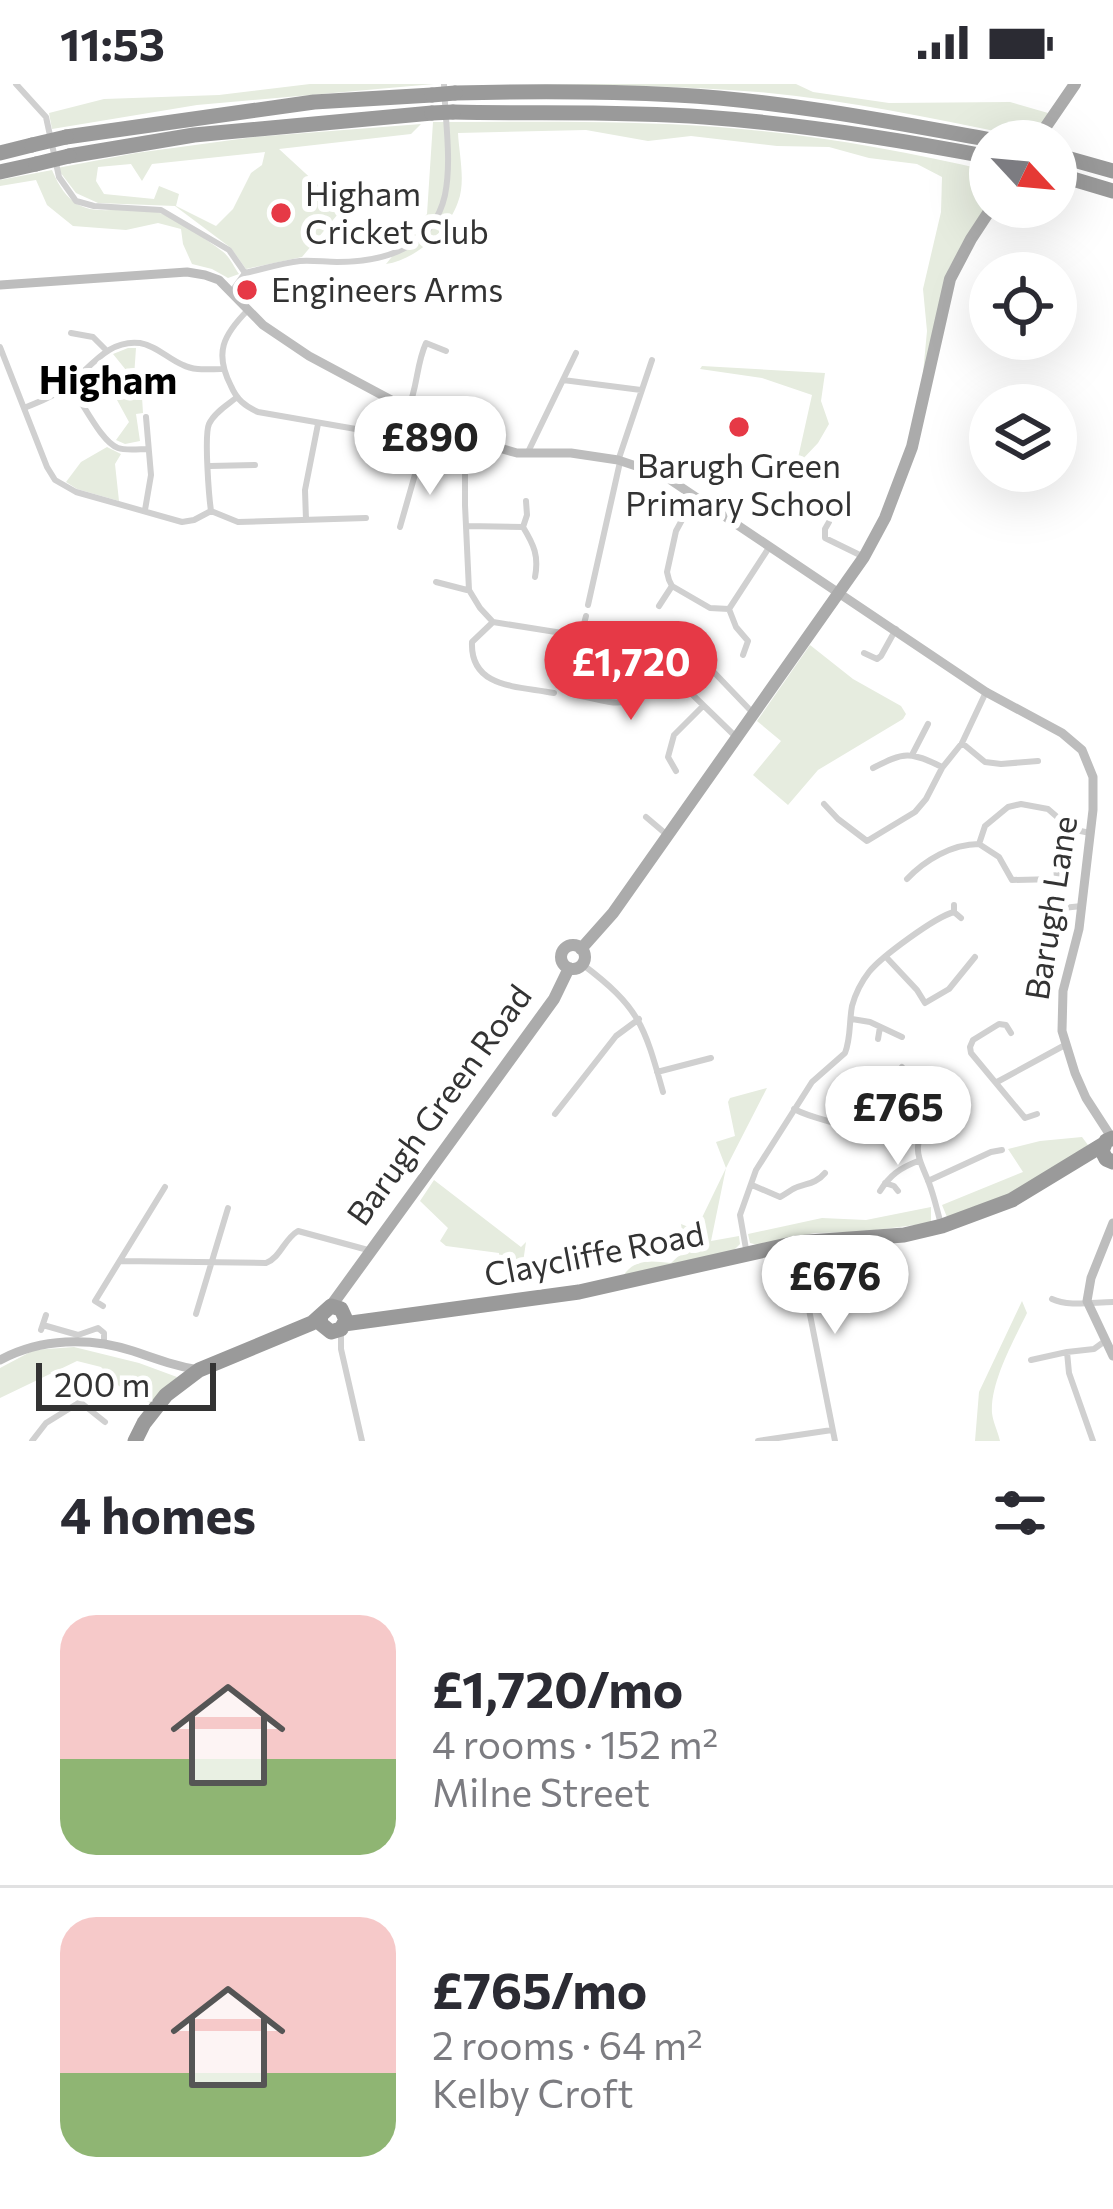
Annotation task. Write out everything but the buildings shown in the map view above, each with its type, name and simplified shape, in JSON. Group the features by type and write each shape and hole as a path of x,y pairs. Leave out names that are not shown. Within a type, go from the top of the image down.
{"highway":[{"path":"0,153 66,137 314,102 444,91 677,95 969,136"},
{"path":"0,172 215,133 453,112 706,117 837,131 969,153"},
{"path":"1077,161 1113,171"},
{"path":"1077,180 1113,191"},
{"name":"Claycliffe Road","path":"335,1320 579,1292 820,1239 904,1235 1012,1200 1106,1152"},
{"name":"Barugh Green Road","path":"134,1441 166,1395 200,1370 300,1328 335,1320"}],"main road":[{"path":"1050,120 1076,84"},
{"name":"Barugh Green Road","path":"335,1320 353,1275 554,999 864,557 885,518 912,447 950,279 978,228"}],"street":[{"path":"16,84 46,117 58,177 76,201 160,210 229,250 245,273"},
{"path":"0,285 187,272 205,274 232,291 245,273 304,261 381,260 411,246 430,230 439,214 446,193 444,91"},
{"name":"Barugh Lane","path":"232,291 263,325 309,356 408,409 503,451 572,454 652,469 986,692 1062,733 1082,751 1094,791 1082,906 1061,1011 1065,1046 1086,1098 1108,1132 1106,1152"},
{"path":"248,310 222,346 222,369 236,398 258,412 373,432 392,448 465,469"},
{"path":"71,333 93,337 106,350"},
{"path":"408,409 416,390 416,365 426,343 446,351"},
{"path":"24,408 52,397 106,350 123,344 158,349 193,369 222,369"},
{"path":"0,346 47,467 56,480 76,492 182,522 211,512 238,522 354,514 366,518"},
{"path":"527,454 576,353"},
{"path":"588,605 620,460 652,360"},
{"path":"563,380 641,390"},
{"path":"69,385 105,439 119,448 148,449"},
{"path":"211,512 208,426 236,398"},
{"path":"145,510 150,486 146,417"},
{"path":"306,520 305,490 318,424"},
{"path":"476,439 465,469 469,590 494,622 628,649 664,667 737,738"},
{"path":"400,527 420,457"},
{"path":"210,466 255,465"},
{"path":"695,496 676,531 667,572 672,586 710,608 729,609"},
{"path":"526,501 523,527 538,560 535,577"},
{"path":"829,522 825,538 864,557"},
{"path":"466,526 523,527"},
{"path":"729,609 770,546"},
{"path":"436,582 469,590"},
{"path":"659,606 672,586"},
{"path":"729,609 748,641 743,655"},
{"path":"581,636 586,616"},
{"path":"494,622 472,641 478,670 496,682 550,689"},
{"path":"864,653 877,659 896,629"},
{"path":"707,665 754,714"},
{"path":"572,694 581,701 625,703 664,667"},
{"path":"838,802 827,807 867,841 915,812 962,743 986,692"},
{"path":"676,771 668,757 671,740 704,705"},
{"path":"913,754 928,724"},
{"path":"962,743 985,762 1038,761"},
{"path":"873,768 913,754 942,768"},
{"path":"979,844 985,826 997,814 1021,803 1048,808 1071,829 1090,833"},
{"path":"646,817 668,836"},
{"path":"907,879 926,862 955,847 979,844 999,857 1012,880"},
{"path":"1012,880 1060,879 1056,865"},
{"path":"1004,892 1012,880"},
{"path":"1043,924 1043,910 1082,906"},
{"path":"748,1254 740,1215 763,1158 812,1082 845,1053 852,1005 864,977 932,923 956,912"},
{"path":"887,958 925,1003 949,989 975,957"},
{"path":"577,960 616,990 639,1019 662,1092"},
{"path":"556,1114 616,1036 639,1019"},
{"path":"852,1019 902,1037"},
{"path":"1011,1033 999,1024 973,1040 971,1053 1024,1118 1037,1114"},
{"path":"878,1039 880,1027"},
{"path":"997,1082 1065,1046"},
{"path":"657,1072 711,1058"},
{"path":"794,1109 857,1132 902,1067"},
{"path":"942,1226 916,1148 931,1113 944,1119"},
{"path":"928,1181 1002,1150"},
{"path":"898,1191 894,1186 882,1187 902,1167 918,1161"},
{"path":"752,1185 780,1197 820,1180 825,1173"},
{"path":"103,1306 95,1301 165,1187"},
{"path":"196,1313 228,1208"},
{"path":"1113,1223 1087,1301 1113,1356"},
{"path":"120,1261 266,1263 298,1231 371,1251"},
{"path":"796,1243 835,1441"},
{"path":"1052,1299 1064,1305 1113,1302"},
{"path":"46,1315 42,1327 55,1335 200,1370"},
{"path":"335,1320 362,1441"},
{"path":"0,1360 55,1335"},
{"path":"1031,1360 1094,1349 1105,1341"},
{"path":"1067,1352 1069,1373 1093,1441"},
{"path":"32,1441 46,1423 80,1402 105,1422"},
{"path":"758,1441 832,1430"}],"shaded area":[{"path":"310,84 434,84 197,105 52,129 49,113 104,99 219,95"},
{"path":"525,84 796,84 813,92 889,103 1010,102 1048,113 1044,120 969,120 969,126 793,96"},
{"path":"433,122 576,122 752,130 969,167 969,228 974,228 949,268 922,384 927,331 923,289 941,212 942,177 917,164 829,147 691,136 648,141 586,130 458,133 462,186 453,213 419,250 386,264 427,214"},
{"path":"421,124 411,134 279,149 343,208 302,257 246,269 231,248 175,206 98,203 76,193 57,168 136,153 254,137","holes":["265,152 262,165 251,173 233,209 216,226 176,206 179,194 159,186 154,199 104,194 96,181 98,167 131,164 142,181 152,164"]},
{"path":"52,170 62,189 84,207 164,214 222,251 239,274 228,278 192,264 181,229 158,223 126,230 73,226 47,205 36,180 0,186 0,180"},
{"path":"136,348 134,377 141,381 143,413 136,414 140,441 125,444 116,440 129,422 111,389 130,375 113,354"},
{"path":"700,369 825,373 821,401 829,424 800,462 812,395 762,378"},
{"path":"107,447 121,454 115,464 119,501 66,482 81,462"},
{"path":"810,645 906,714 818,770 788,805 753,775 781,741 757,721"},
{"path":"767,1088 726,1168 716,1142 735,1136 730,1098"},
{"path":"1082,1137 1088,1145 1035,1184 947,1217 942,1205 1023,1172 1008,1149"},
{"path":"726,1168 711,1241 739,1236 740,1244 729,1255 623,1276 638,1263 671,1263 685,1250 681,1224 696,1230"},
{"path":"434,1180 521,1247 526,1242 520,1283 515,1283 517,1262 499,1259 499,1253 446,1246 440,1241 448,1228 420,1201"},
{"path":"931,1207 931,1223 814,1233 758,1245 750,1243 748,1234 822,1218 866,1220"},
{"path":"1022,1301 1027,1313 992,1401 1000,1441 975,1441 979,1392"},
{"path":"74,1347 177,1377 152,1404 119,1386 101,1367 77,1361 0,1398 0,1368 34,1350"}],"place":[{"name":"Higham Cricket Club","path":"281,213"},
{"name":"Engineers Arms","path":"247,290"},
{"name":"Barugh Green Primary School","path":"739,427"}],"district":[{"name":"Higham","path":"108,380"}]}
